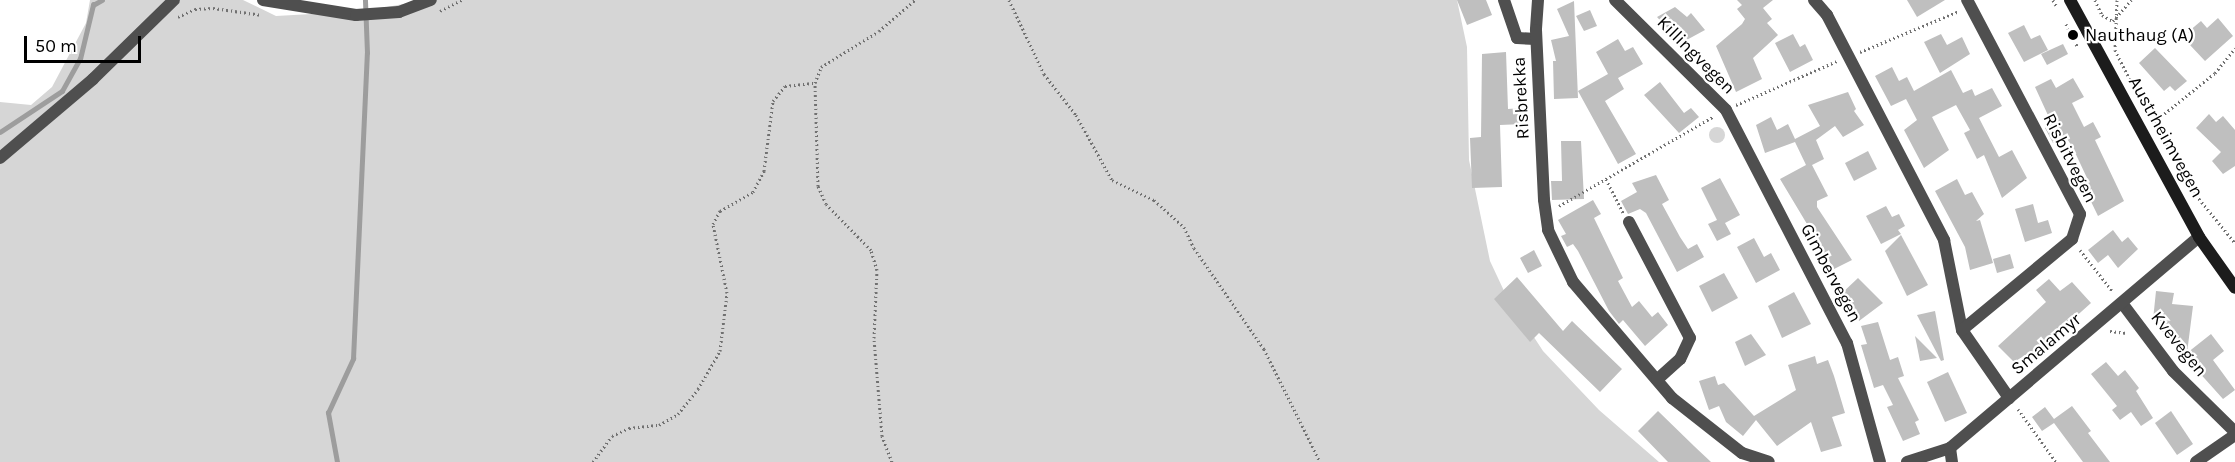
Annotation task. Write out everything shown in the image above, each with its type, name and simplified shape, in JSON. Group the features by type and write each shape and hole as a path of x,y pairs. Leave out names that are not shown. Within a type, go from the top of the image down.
{"main road":[{"name":"Austrheimvegen","path":"2070,0 2199,237 2235,288"}],"street":[{"path":"0,158 93,79 174,0"},
{"path":"263,0 356,15 399,12 431,0"},
{"name":"Risbrekka","path":"1504,0 1517,38 1536,39 1546,214"},
{"path":"1536,39 1538,0"},
{"name":"Killingvegen","path":"1615,0 1725,110"},
{"path":"1814,0 1849,56 1944,240 1962,330 2009,398"},
{"name":"Risbitvegen","path":"1968,3 2080,214 2072,239"},
{"name":"Gimbervegen","path":"1725,110 1847,343 1880,462"},
{"path":"1546,214 1548,230 1573,282 1672,398 1742,453 1769,462"},
{"path":"1629,222 1690,338 1680,359 1657,380"},
{"name":"Smalamyr","path":"1907,462 1950,448 2199,237"},
{"path":"1962,330 2072,239"},
{"name":"Kvevegen","path":"2122,303 2173,371 2235,434 2196,462"},
{"path":"1950,448 1952,462"}],"path":[{"path":"892,462 882,436 874,338 876,270 871,250 826,204 818,186 815,83 820,67 879,32 915,0"},
{"path":"1009,0 1044,74 1076,115 1112,180 1154,200 1184,227 1194,248 1264,349 1320,462"},
{"path":"2095,0 2102,15 2114,21"},
{"path":"2117,0 2114,21 2115,50 2137,91"},
{"path":"2114,21 2131,0"},
{"path":"1546,214 1725,110 1968,3"},
{"path":"171,21 195,9 213,8 268,16"},
{"path":"2154,122 2214,73 2235,48"},
{"path":"593,462 612,436 629,428 659,424 678,414 698,389 720,351 728,293 713,224 720,211 753,192 764,171 773,101 785,86 815,83"},
{"path":"2151,117 2196,195 2235,243"},
{"path":"1606,179 1629,222"},
{"path":"2072,239 2122,303"},
{"path":"2018,408 2056,462"}],"shaded area":[{"path":"90,0 243,0 276,16 365,11 425,0 1457,0 1467,47 1469,160 1490,261 1505,293 1543,351 1599,410 1659,462 0,462 0,102 31,105 52,87 86,23"},
{"path":"1717,127 1723,129 1725,135 1723,141 1717,143 1711,141 1709,135 1711,129"}],"building":[{"path":"1457,0 1486,0 1492,15 1467,25"},
{"path":"1737,0 1773,0 1763,8 1772,19 1767,23 1778,35 1753,58 1762,79 1736,92 1716,46 1745,19 1737,9 1742,5"},
{"path":"1907,0 1945,0 1917,17"},
{"path":"1574,1 1578,98 1554,99 1553,61 1556,61 1551,40 1569,36 1557,9"},
{"path":"1675,7 1687,17 1691,13 1705,30 1681,43 1657,17"},
{"path":"1590,10 1597,26 1584,31 1576,16"},
{"path":"2218,18 2233,36 2205,61 2189,44 2194,40 2188,32 2201,21 2207,28"},
{"path":"2024,25 2031,39 2040,35 2048,50 2024,62 2008,33"},
{"path":"1793,34 1800,47 1805,44 1813,60 1790,72 1775,43"},
{"path":"1941,34 1947,45 1962,37 1970,54 1940,73 1924,42"},
{"path":"1618,39 1625,51 1633,47 1643,64 1618,78 1624,89 1605,101 1636,154 1618,164 1578,91 1608,74 1596,52"},
{"path":"2063,44 2068,54 2047,65 2041,54"},
{"path":"2155,48 2187,81 2175,91 2170,86 2164,91 2139,63"},
{"path":"1506,52 1508,109 1522,108 1523,124 1500,125 1502,187 1472,188 1470,138 1481,137 1482,54"},
{"path":"1892,67 1899,81 1907,77 1914,91 1951,70 1963,93 1972,89 1975,96 1992,88 2002,106 1979,118 1999,157 2012,150 2027,178 2002,198 1984,155 1977,159 1964,133 1970,130 1956,105 1932,117 1949,150 1924,168 1904,130 1917,120 1906,99 1891,106 1875,76"},
{"path":"2073,78 2084,97 2072,103 2084,127 2093,122 2101,137 2095,140 2124,201 2098,216 2081,181 2087,178 2072,146 2065,136 2053,143 2045,128 2052,124 2035,87 2051,79 2056,88"},
{"path":"1660,82 1684,113 1691,108 1699,117 1679,133 1644,95"},
{"path":"1848,92 1856,109 1854,111 1864,125 1843,137 1835,126 1816,140 1824,159 1812,165 1828,196 1817,201 1817,207 1852,260 1834,269 1780,179 1806,165 1795,142 1765,153 1756,125 1771,117 1777,130 1788,124 1795,139 1820,126 1808,105"},
{"path":"2209,114 2216,122 2223,116 2235,130 2235,166 2223,174 2212,161 2221,152 2196,128"},
{"path":"1561,141 1581,141 1584,199 1552,200 1551,181 1562,181"},
{"path":"1868,151 1877,169 1854,181 1845,163"},
{"path":"1656,175 1669,200 1662,204 1680,237 1688,249 1697,244 1704,257 1677,272 1646,213 1640,209 1628,214 1621,201 1637,192 1632,183"},
{"path":"1720,178 1740,215 1725,223 1731,234 1717,241 1708,224 1717,220 1701,188"},
{"path":"1957,179 1965,195 1972,192 1984,214 1976,221 1980,220 1993,263 1970,270 1965,247 1935,191"},
{"path":"1593,200 1601,214 1594,218 1623,278 1618,281 1632,307 1639,301 1652,317 1658,312 1668,325 1645,346 1623,320 1619,324 1609,311 1578,251 1573,244 1567,247 1561,236 1566,234 1558,220"},
{"path":"2033,204 2038,223 2048,220 2052,233 2025,242 2015,209"},
{"path":"1886,206 1892,217 1899,214 1905,226 1898,230 1901,234 1881,244 1866,216"},
{"path":"2113,230 2122,242 2128,237 2138,249 2118,268 2108,255 2098,263 2088,250"},
{"path":"1901,235 1928,285 1907,296 1885,251"},
{"path":"1754,238 1764,257 1771,253 1780,270 1756,283 1737,247"},
{"path":"1534,250 1542,266 1528,273 1520,258"},
{"path":"2010,254 2014,268 1997,273 1993,259"},
{"path":"1724,273 1738,298 1712,312 1699,286"},
{"path":"1517,277 1563,331 1572,321 1622,369 1600,392 1539,333 1530,342 1494,299"},
{"path":"1858,278 1883,303 1859,321 1855,309 1840,295"},
{"path":"2049,279 2060,291 2072,282 2091,303 2034,354 2032,351 2014,362 1998,346 2046,302 2036,290"},
{"path":"2156,291 2174,293 2172,304 2193,306 2187,353 2211,334 2224,351 2213,360 2235,390 2223,399 2161,330 2162,321 2153,320"},
{"path":"1794,292 1811,324 1782,338 1768,306"},
{"path":"1935,311 1944,360 1941,361 1917,315"},
{"path":"1878,322 1890,360 1898,357 1904,376 1898,378 1919,420 1915,422 1920,434 1903,441 1887,407 1893,405 1883,385 1874,388 1861,345 1867,344 1861,326"},
{"path":"1751,334 1766,355 1745,366 1735,342"},
{"path":"1915,336 1937,358 1920,361"},
{"path":"1815,356 1817,364 1828,360 1834,376 1845,413 1832,417 1842,446 1821,452 1811,422 1777,446 1756,420 1743,436 1726,422 1719,406 1709,410 1699,381 1715,376 1718,385 1724,383 1754,416 1796,390 1788,365"},
{"path":"2106,362 2118,376 2125,370 2139,388 2136,391 2153,418 2141,426 2131,412 2120,420 2112,410 2117,406 2091,374"},
{"path":"1948,372 1967,413 1945,422 1927,382"},
{"path":"2072,406 2091,431 2088,433 2110,462 2083,462 2054,423 2042,431 2032,417 2045,407 2054,419"},
{"path":"1658,411 1711,462 1668,462 1638,431"},
{"path":"2171,411 2193,444 2177,455 2155,423"}],"waterway":[{"path":"0,132 62,91 80,59 93,5 102,0"},
{"path":"337,462 328,413 353,359 367,53 365,0"}],"place":[{"name":"Nauthaug (A)","path":"2073,35"}]}
